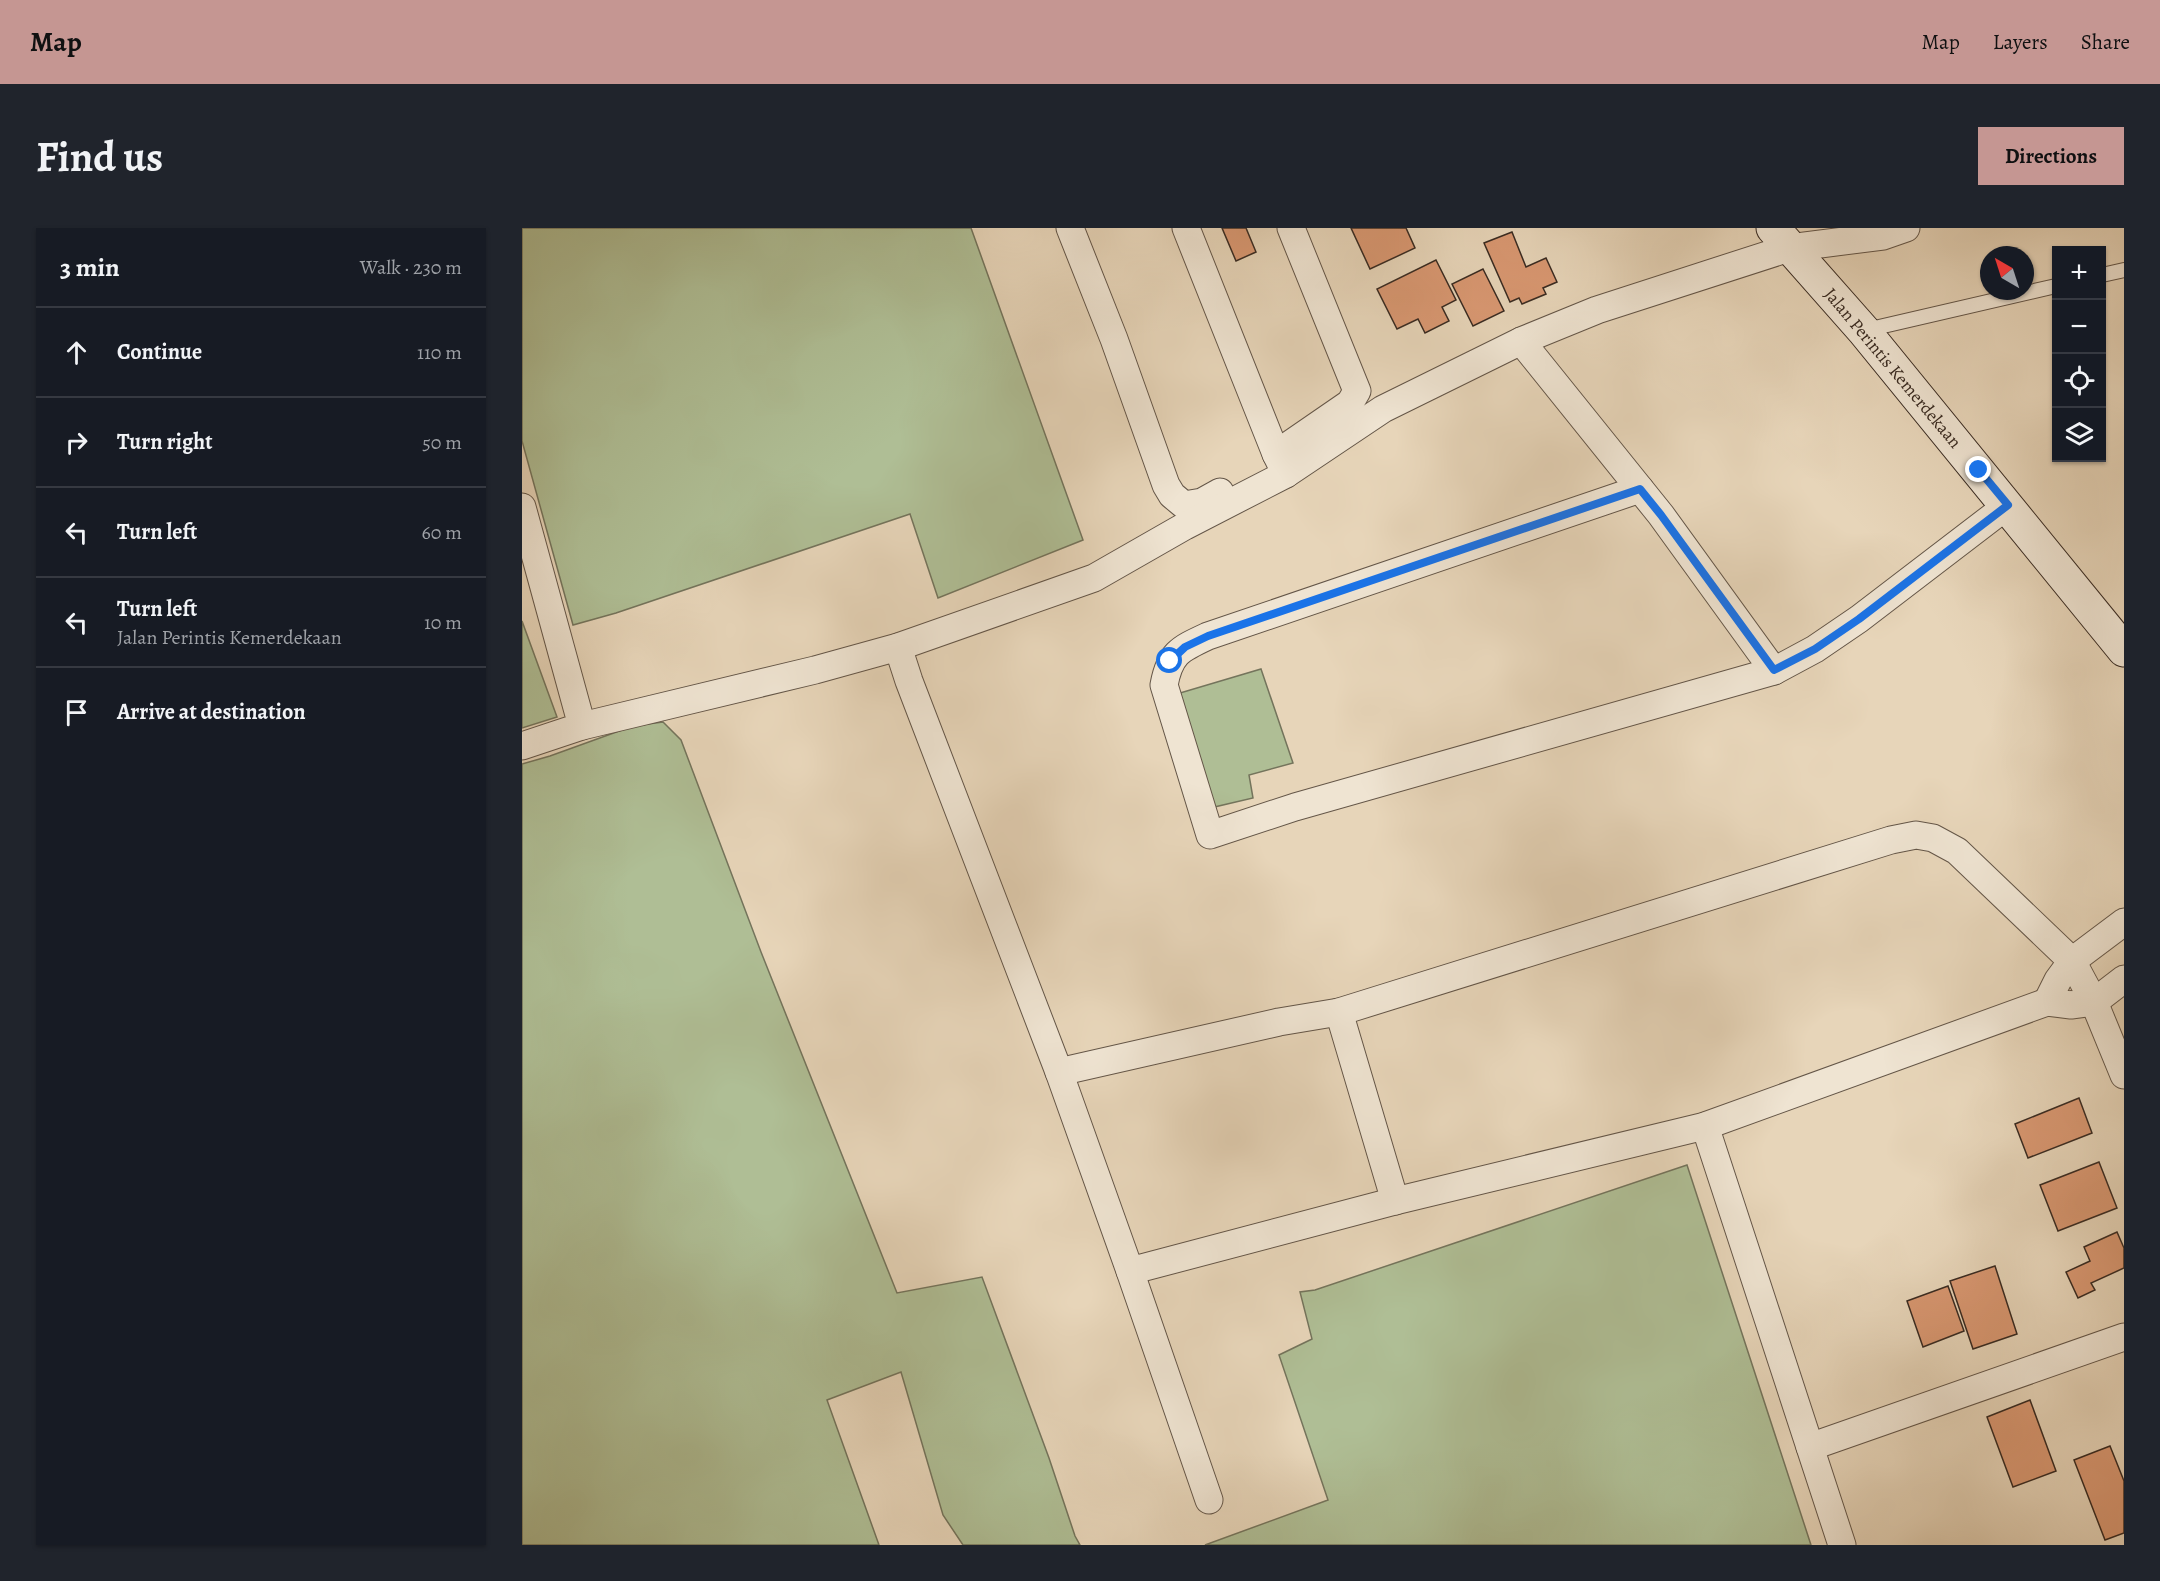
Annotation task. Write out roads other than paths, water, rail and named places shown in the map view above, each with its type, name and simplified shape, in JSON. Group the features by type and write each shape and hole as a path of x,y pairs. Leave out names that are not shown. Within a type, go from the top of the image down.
{"street":[{"path":"1070,228 1114,339 1166,484 1173,495 1184,505 1202,502 1521,341 1781,238 1883,236 1906,228"},
{"path":"1186,228 1280,463"},
{"path":"522,746 582,726 815,670 898,647 1094,578 1185,526 1280,463 1350,403 1357,392 1291,228"},
{"name":"Jalan Perintis Kemerdekaan","path":"1781,238 1864,331 2124,650"},
{"path":"1521,341 1661,515 1774,670"},
{"path":"1640,489 1208,636 1185,647 1170,661 1164,685 1210,835 1295,807 1774,670 1815,649 1859,619 2008,505"},
{"path":"522,507 582,726"},
{"path":"898,647 1059,1072 1209,1500"},
{"path":"1059,1072 1279,1022 1339,1012 1891,840 1916,835 1939,841 1958,851 2072,962 2094,1002 2124,1075"},
{"path":"2047,1002 2058,980 2072,962 2124,922"},
{"path":"1130,1271 1395,1201 1706,1126 2047,1002 2071,1005 2094,1002 2124,979"},
{"path":"1339,1012 1395,1201"},
{"path":"1706,1126 1842,1545"},
{"path":"1810,1447 2124,1337"}],"lane":[{"path":"2106,274 2124,270"},
{"path":"1864,331 2052,287"}]}
